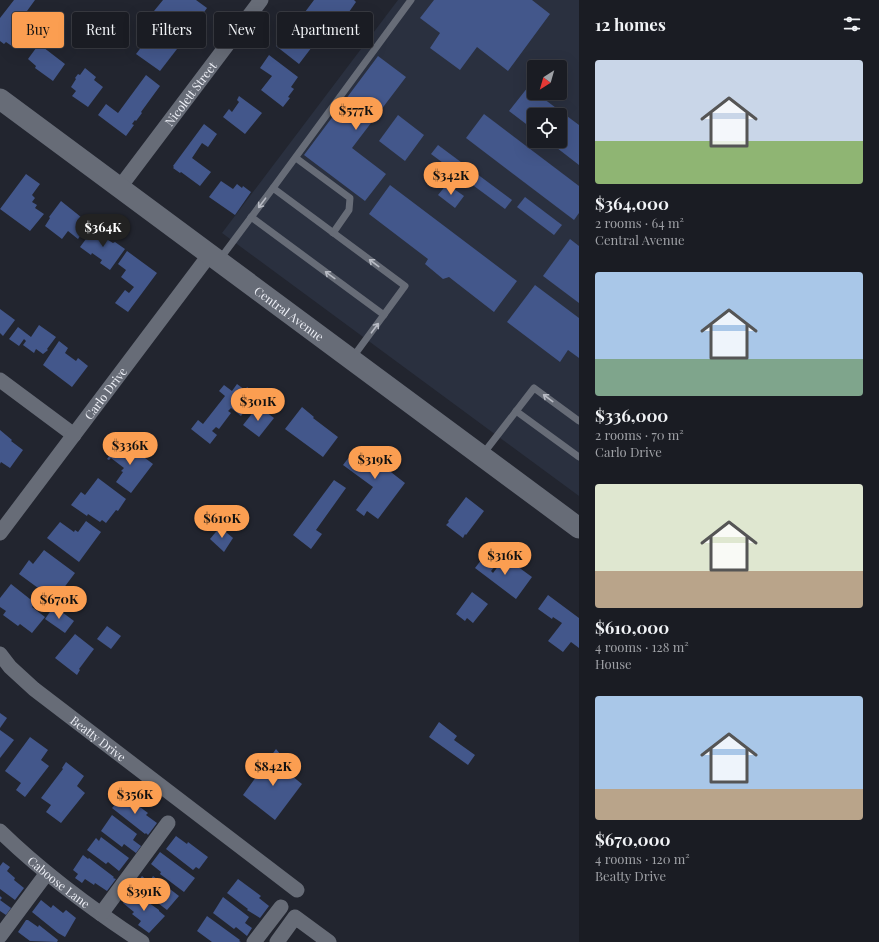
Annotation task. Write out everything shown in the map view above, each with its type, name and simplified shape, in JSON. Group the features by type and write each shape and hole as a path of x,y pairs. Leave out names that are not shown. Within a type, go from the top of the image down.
{"main road":[{"name":"Central Avenue","path":"0,99 482,456 576,523"}],"street":[{"name":"Nicolett Street","path":"120,188 261,0"},
{"name":"Carlo Drive","path":"0,533 74,435 214,257"},
{"path":"0,380 74,435"},
{"name":"Beatty Drive","path":"0,654 10,667 34,689 297,890"},
{"path":"101,914 168,823"},
{"name":"Caboose Lane","path":"0,831 20,851 47,873 101,914 142,942"},
{"path":"0,936 47,873"},
{"path":"254,942 281,907"},
{"path":"277,942 296,917 329,942"}],"lane":[{"path":"214,257 251,217 296,158 411,0"},
{"path":"296,158 350,198 349,210 333,233"},
{"path":"273,188 405,286 351,359"},
{"path":"251,217 384,315"},
{"path":"482,456 534,388 579,422"},
{"path":"516,411 579,457"}],"shaded area":[{"path":"398,0 579,0 579,496 222,233 362,48 373,48 373,33"}],"building":[{"path":"14,0 35,0 27,11 29,12 12,12 12,46 6,42 4,44 0,41 0,18"},
{"path":"163,0 196,0 207,8 204,12 154,11"},
{"path":"314,0 354,0 356,2 349,12 305,12"},
{"path":"434,0 532,0 550,14 508,71 477,47 460,70 430,48 440,33 420,18"},
{"path":"36,48 44,48 65,64 53,81 35,68 36,66 28,59"},
{"path":"141,48 177,49 160,71 136,54"},
{"path":"279,48 311,48 299,64"},
{"path":"269,55 298,77 291,87 294,89 288,97 290,98 283,107 261,90 272,76 260,68"},
{"path":"378,56 406,77 352,148 386,174 365,201 304,155"},
{"path":"85,68 96,77 94,80 103,87 88,107 72,96 76,91 71,87 76,79 75,78 78,74 80,75"},
{"path":"146,75 160,86 141,112 142,113 132,124 134,125 126,136 98,115 106,104 118,113"},
{"path":"527,88 527,100 545,100 556,108 527,108 527,125 509,111"},
{"path":"239,96 262,113 245,134 223,117 229,109 232,112 239,102 237,100"},
{"path":"484,114 579,186 579,213 574,220 466,138"},
{"path":"398,115 424,135 405,161 379,141"},
{"path":"567,116 579,125 579,165 557,148 567,148"},
{"path":"204,124 217,134 208,147 202,143 192,158 211,172 200,186 173,168 173,166"},
{"path":"438,145 512,200 505,209 431,154"},
{"path":"26,174 40,184 32,195 35,198 32,202 37,205 35,208 44,214 30,231 0,209"},
{"path":"221,181 233,189 237,184 242,188 243,186 251,192 235,215 209,197"},
{"path":"447,184 464,196 455,208 438,195"},
{"path":"390,185 517,281 494,312 449,277 443,279 425,264 428,259 369,214"},
{"path":"525,197 562,225 554,235 517,207"},
{"path":"61,201 82,218 81,219 88,225 78,239 68,231 62,239 45,226 50,218 49,217"},
{"path":"95,227 110,238 108,240 113,243 115,242 125,249 110,270 100,263 102,260 92,253 91,255 80,247"},
{"path":"570,239 579,246 579,303 543,276"},
{"path":"127,251 157,273 128,312 115,303 125,290 129,293 134,287 121,277 126,270 118,264"},
{"path":"535,285 579,318 579,358 568,350 560,362 507,322"},
{"path":"0,309 15,320 3,336 0,333"},
{"path":"39,325 56,337 47,349 48,350 43,354 36,349 34,353 23,345 26,341 24,339 19,346 9,339 18,327 31,337"},
{"path":"59,341 68,348 65,353 76,361 78,358 88,366 72,387 43,365"},
{"path":"237,384 245,390 247,387 257,394 241,416 231,408 228,411 231,413 219,429 216,427 212,431 217,435 210,444 191,429 198,420 203,424 225,396 219,391 224,385 232,391"},
{"path":"258,406 274,418 259,437 243,425"},
{"path":"302,407 314,417 313,418 338,437 323,457 285,429"},
{"path":"0,430 23,450 10,468 1,462 0,464"},
{"path":"121,440 153,464 131,493 116,482 124,468 111,458 109,460 107,459"},
{"path":"356,448 372,459 381,448 395,458 387,469 405,483 378,519 367,511 364,516 356,510 373,487 343,465"},
{"path":"98,478 126,499 118,511 116,510 106,523 102,520 100,522 88,514 87,516 71,505 81,492 85,495"},
{"path":"334,480 346,488 316,530 322,534 311,549 293,535"},
{"path":"466,497 484,511 463,538 446,525"},
{"path":"86,521 101,532 79,562 47,538 60,522 74,532 75,530 78,532"},
{"path":"220,527 233,538 224,552 210,539"},
{"path":"44,550 75,573 60,593 59,592 53,599 19,574 29,560 33,564"},
{"path":"485,555 497,564 491,571 493,573 506,558 532,577 516,599 475,568"},
{"path":"11,584 35,603 32,607 45,617 32,633 20,624 18,626 3,615 6,611 0,607 0,598"},
{"path":"472,592 488,604 473,623 467,618 465,621 456,614"},
{"path":"548,595 579,618 579,648 571,642 563,652 548,641 562,623 553,617 552,619 538,609"},
{"path":"54,606 74,621 65,633 45,619"},
{"path":"107,626 121,636 111,649 97,639"},
{"path":"75,634 94,649 79,669 80,670 77,675 55,658"},
{"path":"0,713 7,718 0,728"},
{"path":"439,722 457,736 454,740 475,755 468,765 429,737"},
{"path":"0,730 14,740 0,758"},
{"path":"30,737 48,750 41,760 49,766 25,797 16,790 21,783 5,771"},
{"path":"276,749 286,761 282,768 302,784 275,820 243,795"},
{"path":"66,762 84,776 77,786 85,793 61,823 46,812 51,805 41,798 63,769 62,768"},
{"path":"124,795 148,813 146,815 157,823 148,835 112,808"},
{"path":"112,815 137,834 133,840 141,846 136,853 124,844 122,847 101,831"},
{"path":"176,836 187,844 188,842 208,857 199,869 196,867 193,870 166,849"},
{"path":"101,837 129,858 119,871 108,862 106,864 87,850 96,838 99,841"},
{"path":"160,852 195,878 184,892 160,874 161,872 151,864"},
{"path":"83,855 116,879 107,891 95,883 94,885 85,879 82,883 75,878 78,874 73,870"},
{"path":"3,862 10,867 7,871 15,878 14,880 24,888 15,900 0,889 0,866"},
{"path":"142,876 149,882 153,876 179,896 167,910 146,894 147,892 136,884"},
{"path":"238,879 261,896 259,898 269,906 260,918 247,910 248,909 227,893"},
{"path":"132,892 159,910 165,916 149,933 138,925 141,921 132,914 134,912 123,903"},
{"path":"223,897 249,917 245,923 252,928 247,936 236,927 234,929 213,913"},
{"path":"0,900 11,908 6,915 0,911"},
{"path":"41,900 51,908 53,905 63,913 66,910 76,918 65,937 32,912"},
{"path":"207,916 241,942 212,942 197,931"},
{"path":"26,920 38,927 39,925 58,940 57,942 30,941 18,932"}]}
